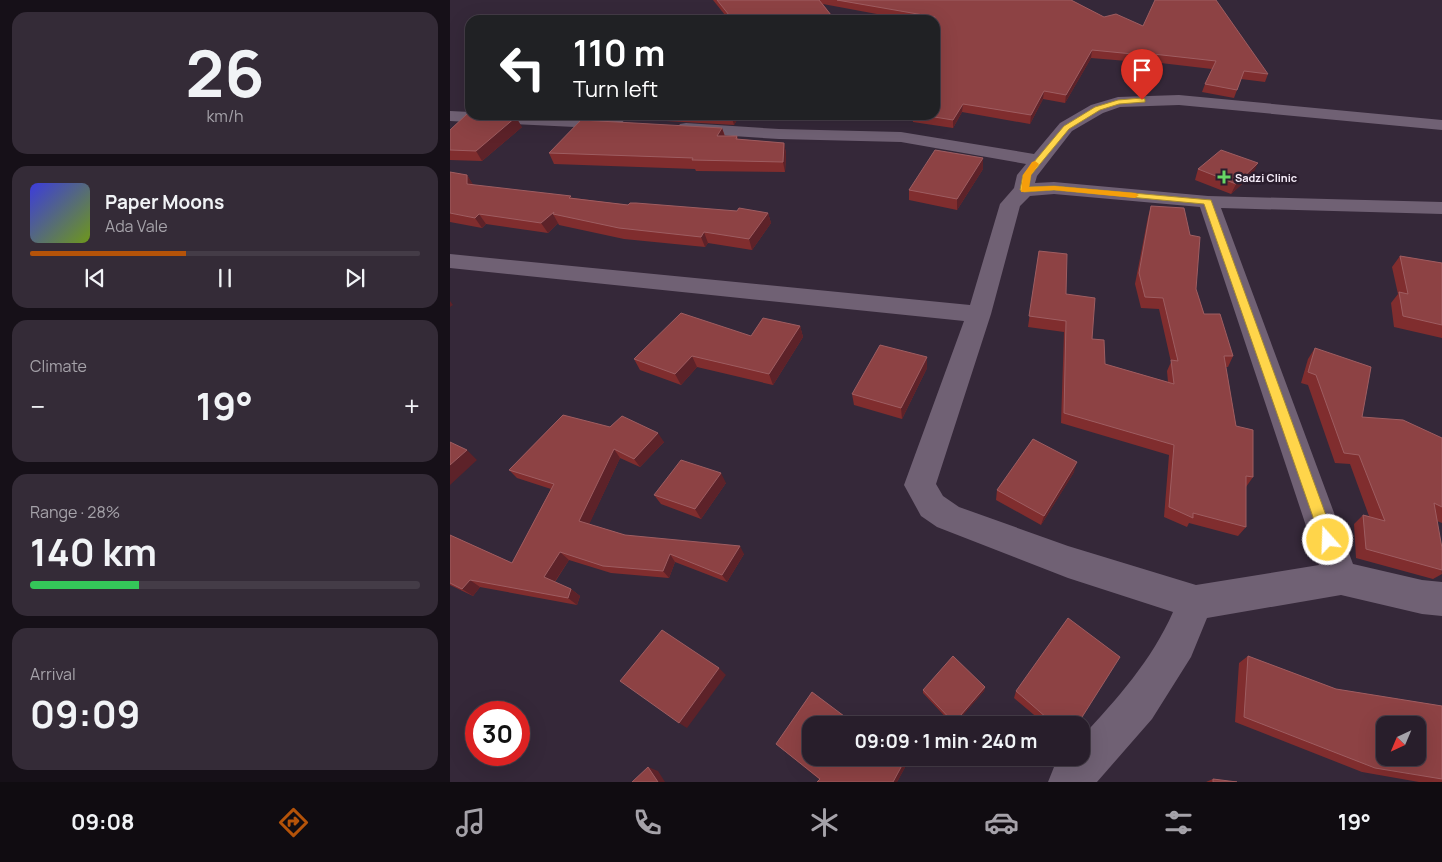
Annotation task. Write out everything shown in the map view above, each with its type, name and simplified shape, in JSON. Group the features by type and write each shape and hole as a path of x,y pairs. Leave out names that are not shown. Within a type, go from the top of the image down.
{"street":[{"path":"1024,190 1027,175 1066,127 1097,109 1126,101 1179,100 1442,125"},
{"path":"450,116 465,117"},
{"path":"531,120 632,125"},
{"path":"672,127 779,134 901,137 1038,160"},
{"path":"1442,208 1208,202 1054,188 1024,190 1010,204 979,314 920,485 932,506 948,516 1068,562 1196,602 1341,578 1422,598 1442,600"},
{"path":"1208,202 1341,578"},
{"path":"450,261 979,314"},
{"path":"1069,782 1138,705 1178,644 1196,602"}],"building":[{"path":"717,0 819,0 831,15 729,15"},
{"path":"837,0 1071,0 1104,17 1116,14 1143,26 1155,0 1216,0 1268,74 1244,71 1237,90 1205,84 1216,61 1092,50 1066,95 1044,91 1031,115 963,104 953,120 940,118 940,15 923,15"},
{"path":"465,116 465,120 512,120 476,151 450,150 450,130"},
{"path":"581,120 722,128 717,136 737,136 736,139 784,143 783,162 549,153"},
{"path":"935,150 983,158 957,199 909,190"},
{"path":"1221,150 1258,163 1236,184 1198,169"},
{"path":"450,172 467,175 467,184 571,196 569,198 628,205 636,203 737,211 739,208 768,213 749,239 704,232 701,237 619,228 553,214 554,212 541,223 479,214 475,218 450,213"},
{"path":"1151,206 1184,208 1190,235 1200,237 1196,289 1204,314 1220,314 1233,356 1224,356 1236,426 1253,430 1253,477 1246,476 1246,527 1193,513 1193,518 1169,507 1174,445 1064,413 1066,321 1029,316 1039,251 1067,254 1066,294 1095,298 1092,339 1104,340 1105,364 1174,384 1171,360 1178,361 1163,298 1145,297 1139,273"},
{"path":"1400,256 1442,263 1442,325 1403,316 1399,292 1408,294"},
{"path":"681,313 751,336 763,318 800,326 769,374 692,356 675,374 634,359"},
{"path":"880,345 927,357 901,408 852,394"},
{"path":"1315,348 1371,367 1362,417 1403,420 1442,438 1442,507 1434,503 1442,548 1442,570 1366,549 1363,515 1385,521 1359,455 1344,453 1316,375 1308,372"},
{"path":"563,415 610,427 622,416 658,433 634,459 614,449 579,521 625,535 740,546 722,575 670,554 663,571 603,566 560,552 544,577 571,589 568,598 470,580 462,589 450,583 450,535 512,563 554,484 509,470"},
{"path":"1033,439 1077,462 1044,516 997,490"},
{"path":"450,442 467,450 450,465"},
{"path":"681,460 721,473 695,509 654,495"},
{"path":"1068,618 1120,657 1083,716 1045,716 1016,691"},
{"path":"662,630 719,668 679,723 620,681"},
{"path":"953,656 985,687 960,716 947,716 923,690"},
{"path":"1248,656 1336,689 1442,706 1442,779 1375,768 1244,717"},
{"path":"812,692 844,716 802,716 802,765 776,744"},
{"path":"804,766 902,766 893,782 817,782 820,779"},
{"path":"648,767 658,782 632,782"},
{"path":"1213,779 1237,782 1213,782"}],"slow traffic":[{"path":"1035,164 1027,175 1024,190 1054,188 1135,195"}],"place":[{"name":"Sadzi Clinic","path":"1224,177"}],"route":[{"path":"1142,100 1118,102 1097,109 1066,127 1027,175 1024,190 1054,188 1208,202 1328,540"}]}
